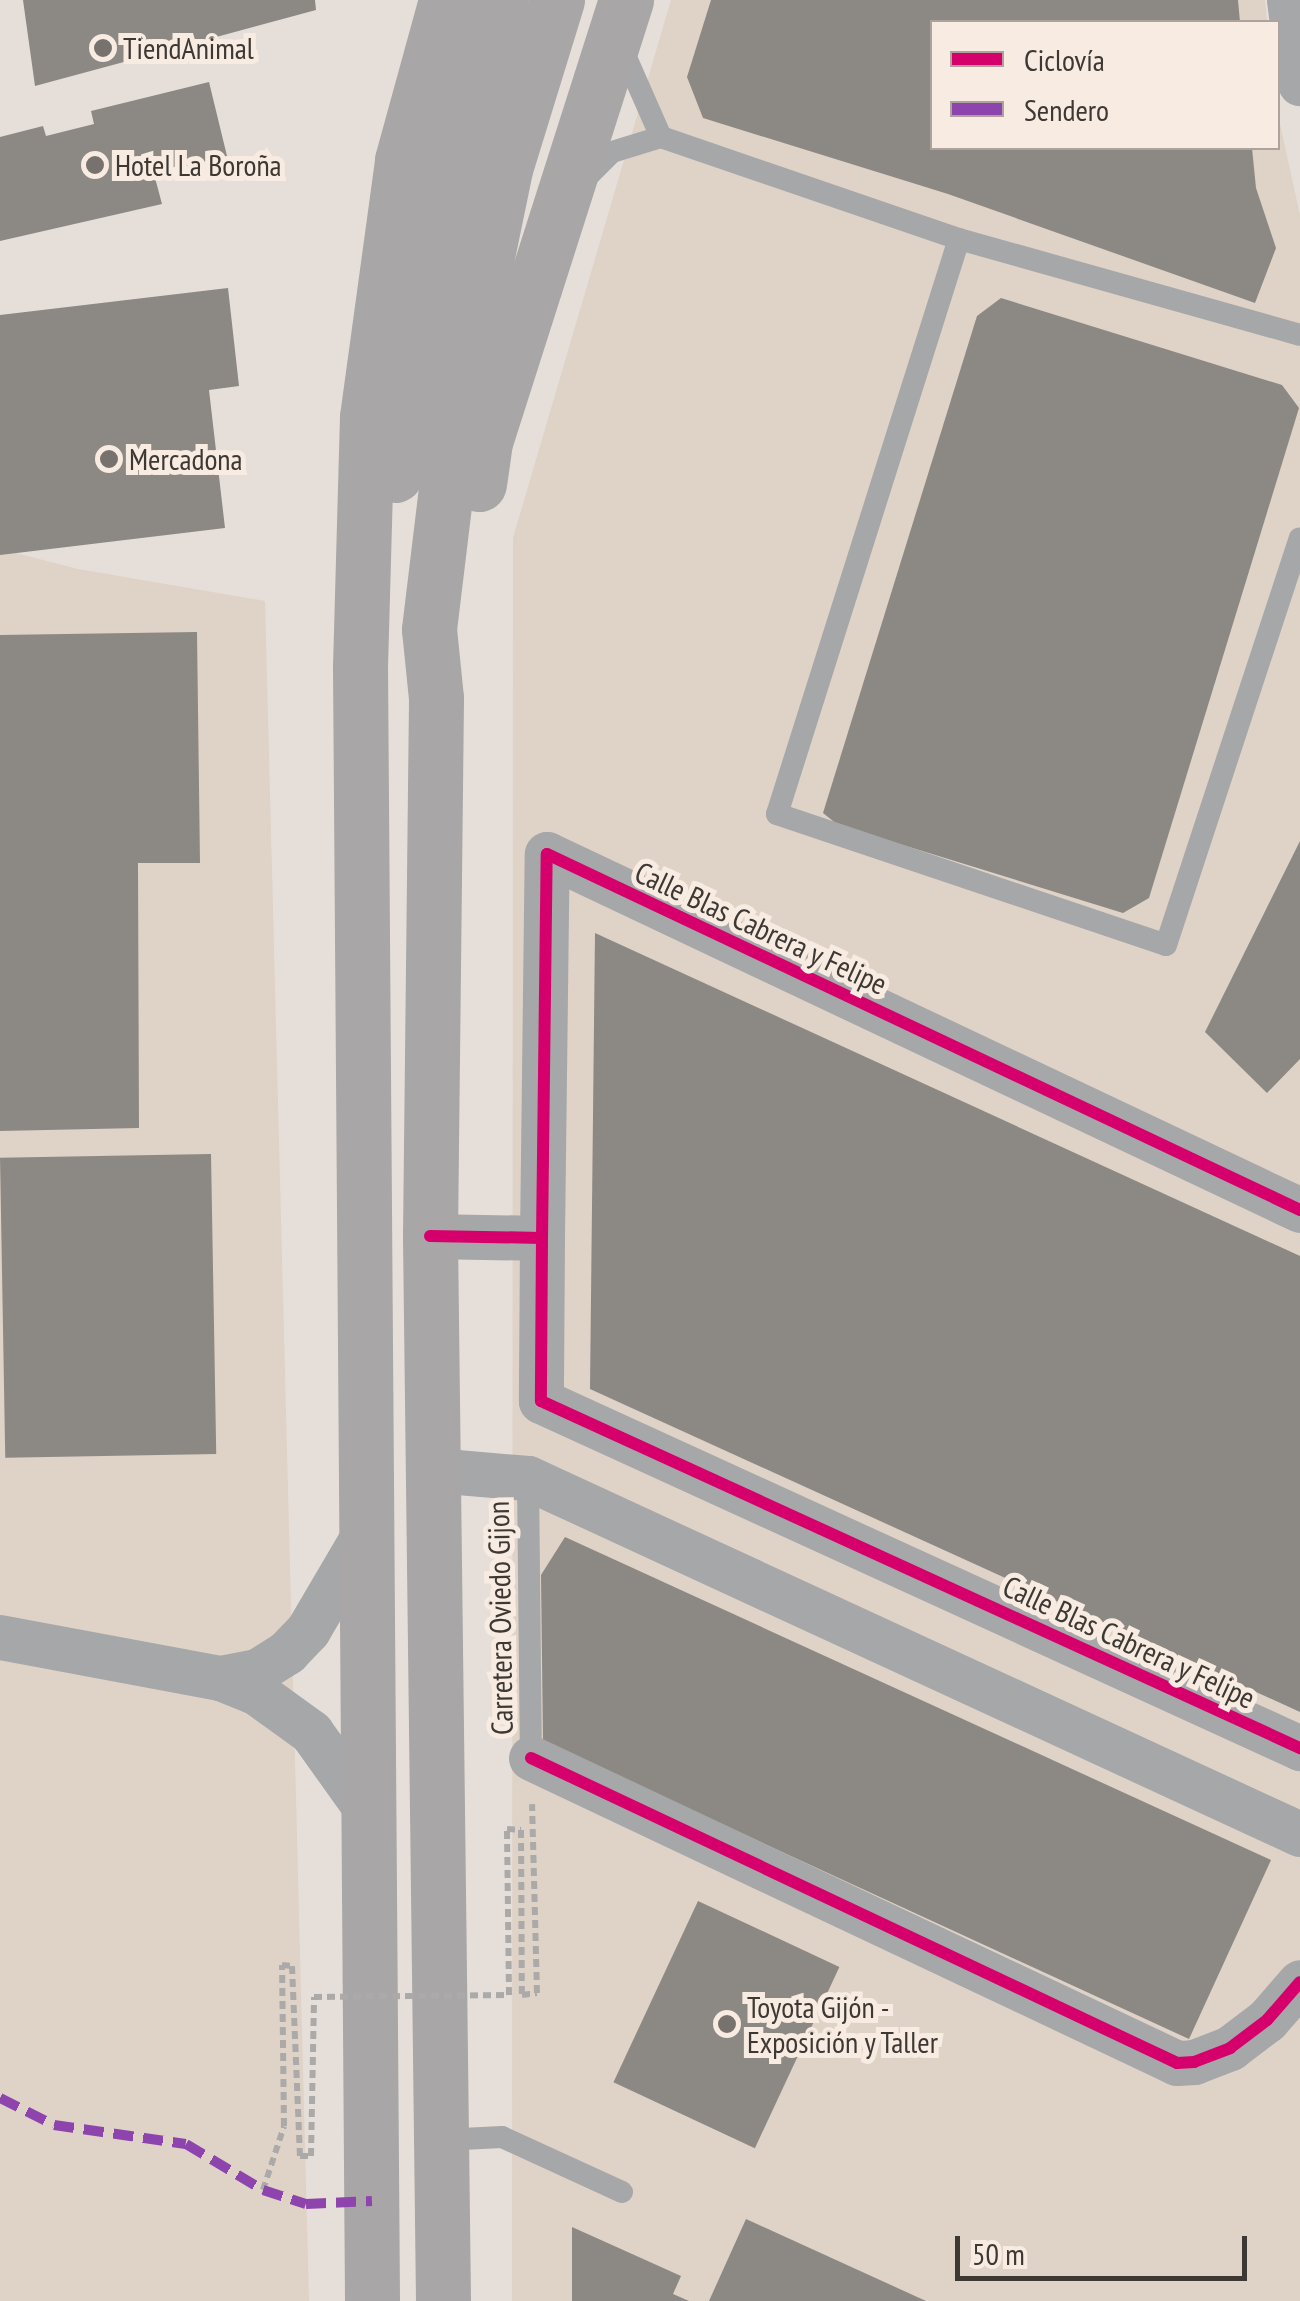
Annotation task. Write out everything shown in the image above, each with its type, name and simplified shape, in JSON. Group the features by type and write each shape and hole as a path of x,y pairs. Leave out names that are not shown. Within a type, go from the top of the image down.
{"highway":[{"path":"372,2301 360,667 370,399 402,160 446,0"},
{"path":"360,667 452,162 501,0"},
{"path":"443,2301 430,1236 436,698 429,629 456,406 505,168 557,0"},
{"path":"436,698 467,576 485,442 620,17"}],"street":[{"path":"1289,0 1300,83"},
{"name":"Calle Blas Cabrera y Felipe","path":"1300,1210 547,854 540,1401 1300,1748"},
{"path":"430,1236 542,1238"},
{"path":"434,1470 528,1478 1300,1834"},
{"path":"220,1678 257,1670 287,1652 308,1630 366,1530"},
{"path":"0,1637 220,1678 257,1694 311,1732 368,1813"},
{"path":"537,1761 1177,2063 1194,2062 1230,2048 1267,2020 1300,1982"}],"lane":[{"path":"620,17 662,137"},
{"path":"562,200 612,152 662,137 958,239 1300,335"},
{"path":"958,239 777,814 1166,945 1300,538"},
{"name":"Carretera Oviedo Gijon","path":"528,1478 537,1761"},
{"path":"442,2140 502,2137 622,2192"}],"path":[{"path":"263,2190 284,2126 282,1965 292,1966 300,2156 311,2156 314,1997 510,1995 507,1830 520,1830 522,1996 537,1992 532,1784 537,1761"}],"shaded area":[{"path":"671,0 1265,0 1267,20 930,20 930,150 1280,150 1280,124 1300,215 1300,2301 512,2301 513,538"},
{"path":"0,549 78,569 265,601 309,2301 0,2301"}],"building":[{"name":"TiendAnimal","path":"23,0 315,0 316,10 35,86"},
{"path":"711,0 1238,0 1240,20 930,20 930,150 1252,150 1256,188 1276,248 1255,303 948,194 703,118 687,77"},
{"name":"Hotel La Boroña","path":"209,82 227,156 154,174 162,204 0,241 0,137 43,126 46,136 94,124 91,111"},
{"name":"Mercadona","path":"228,288 239,386 209,390 225,528 0,555 0,315"},
{"path":"1001,298 1282,385 1299,408 1149,898 1123,913 838,825 823,813 977,316"},
{"path":"197,632 200,863 138,863 139,1128 0,1131 0,635"},
{"path":"1300,841 1300,1059 1267,1093 1205,1032"},
{"path":"595,933 1300,1256 1300,1712 590,1389"},
{"path":"211,1154 216,1454 5,1458 0,1158"},
{"path":"565,1537 1271,1860 1189,2039 543,1742 541,1575"},
{"name":"Toyota Gijón - Exposición y Taller","path":"698,1901 839,1967 755,2148 613,2082"},
{"path":"746,2219 926,2301 709,2301"},
{"path":"572,2227 681,2276 673,2294 689,2301 572,2301"}],"marked path":[{"path":"0,2098 54,2125 186,2144 263,2190 306,2204 372,2201"}],"cycle path":[{"path":"542,1238 547,854 1300,1210"},
{"path":"430,1236 542,1238 541,1401 1300,1748"},
{"path":"531,1758 1177,2063 1194,2062 1230,2048 1267,2020 1300,1982"}],"place":[{"name":"TiendAnimal","path":"103,48"},
{"name":"Hotel La Boroña","path":"95,165"},
{"name":"Mercadona","path":"109,459"},
{"name":"Toyota Gijón - Exposición y Taller","path":"727,2024"}]}
